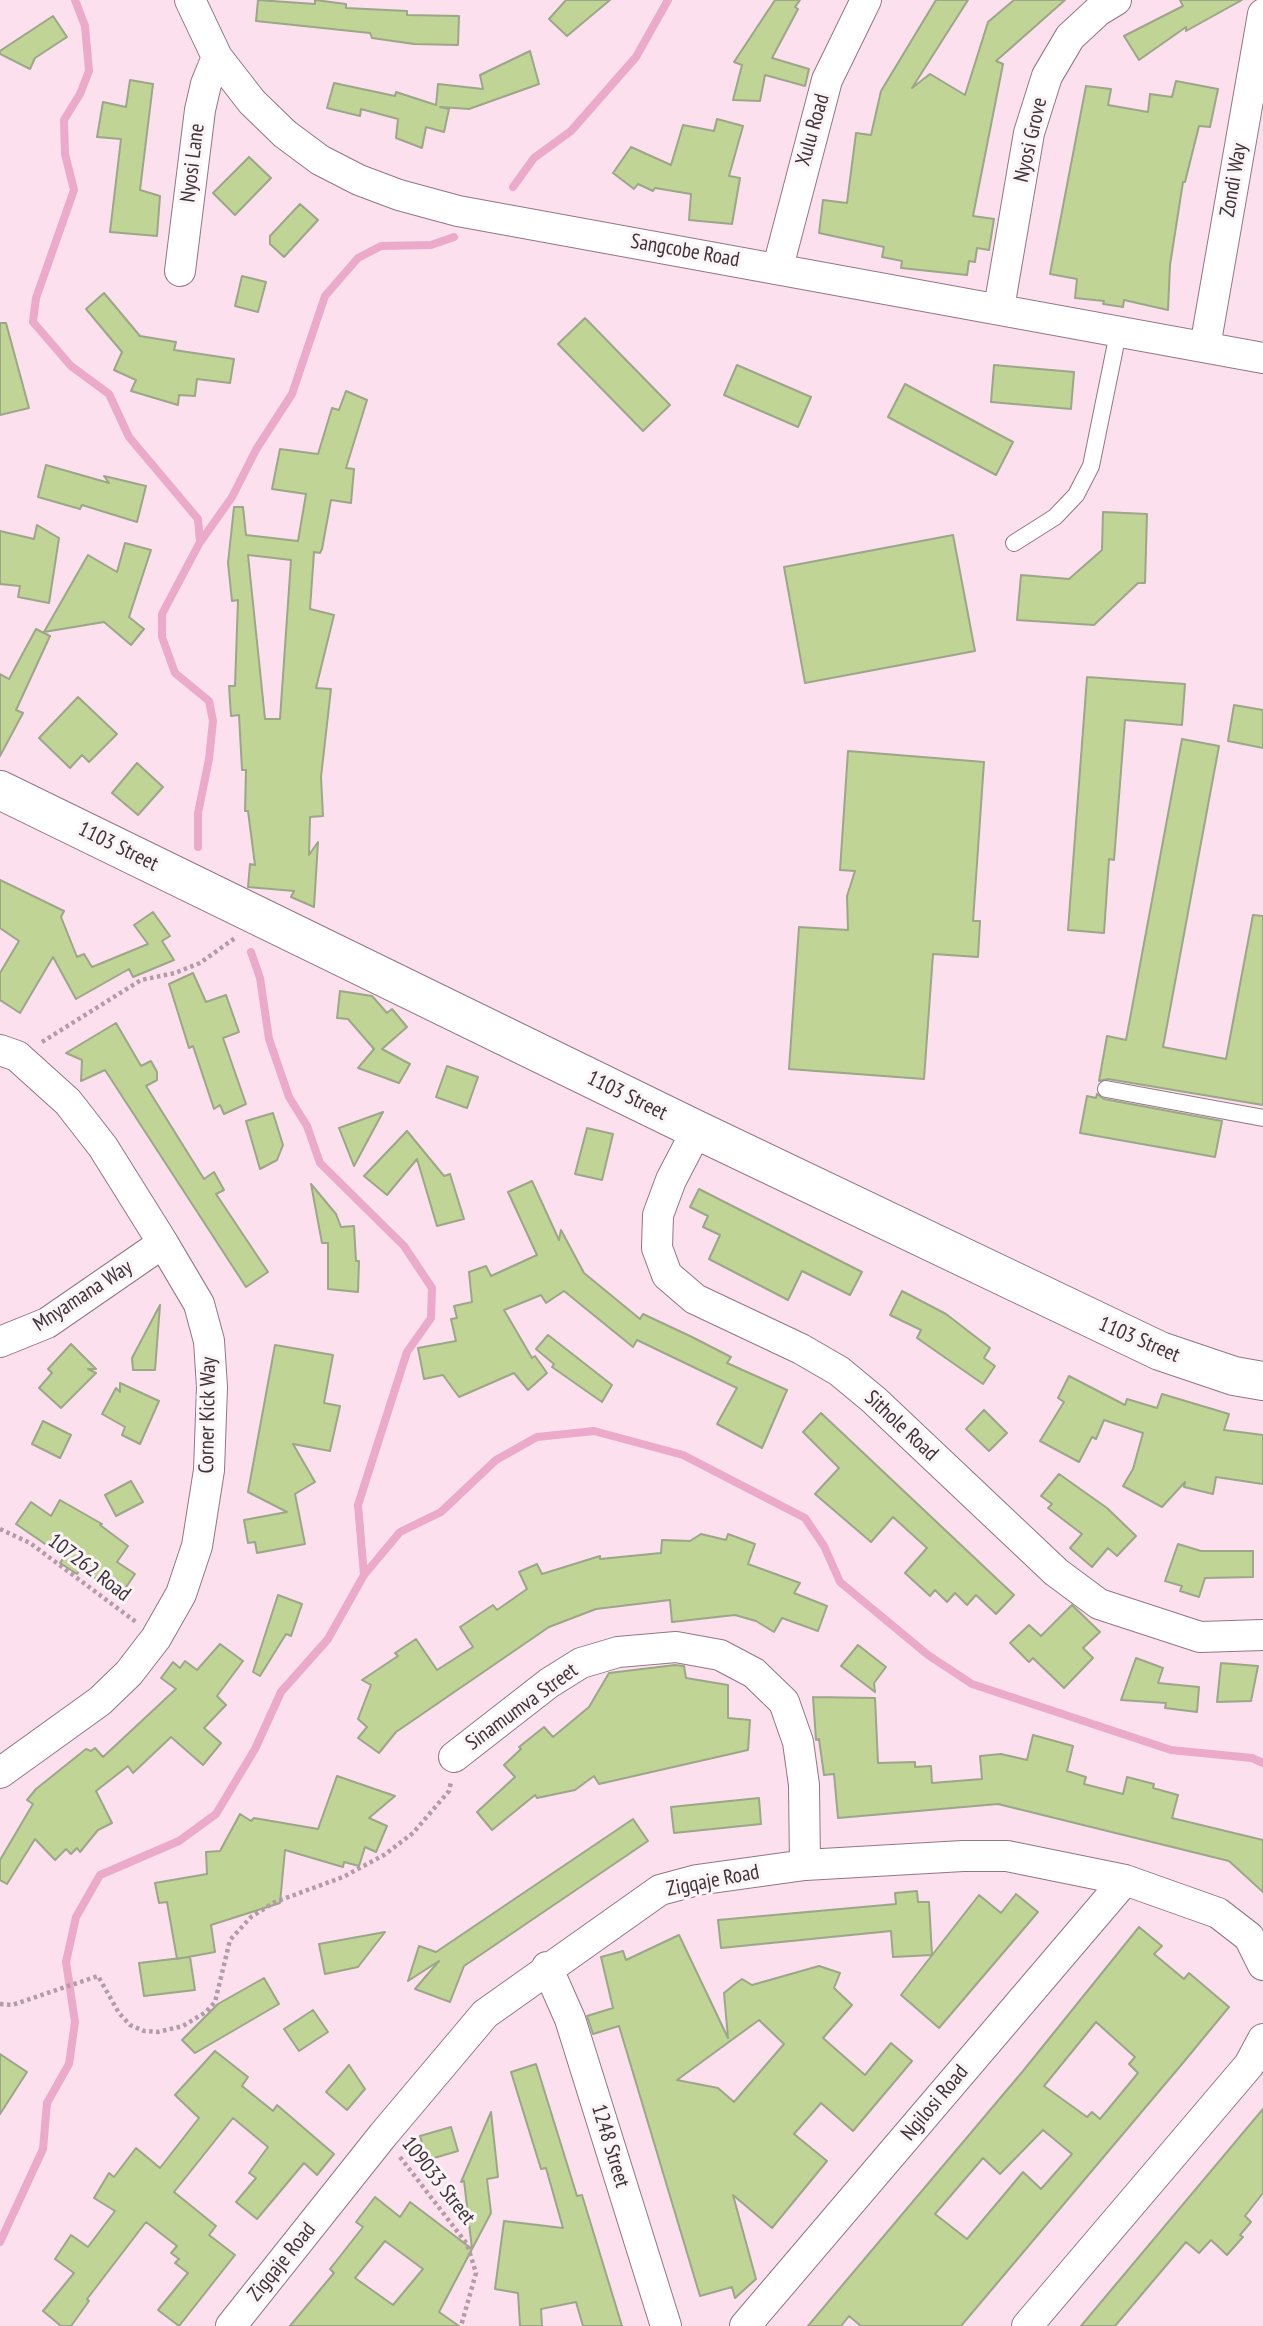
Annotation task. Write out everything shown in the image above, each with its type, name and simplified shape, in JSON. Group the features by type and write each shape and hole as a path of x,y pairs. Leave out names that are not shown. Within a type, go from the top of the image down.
{"street":[{"name":"Sangcobe Road","path":"190,0 217,57 252,102 285,134 320,160 369,184 458,211 778,267 1118,333 1263,358"},
{"name":"Xulu Road","path":"778,267 827,80 866,0"},
{"name":"Nyosi Grove","path":"999,308 1029,133 1047,76 1070,37 1098,11 1116,0"},
{"name":"Zondi Way","path":"1205,347 1263,14"},
{"name":"Nyosi Lane","path":"180,271 200,110 206,84 217,57"},
{"name":"1103 Street","path":"0,790 696,1130 1160,1351 1234,1376 1263,1381"},
{"name":"Corner Kick Way","path":"0,1773 100,1701 129,1673 156,1638 181,1594 197,1546 209,1470 212,1387 209,1341 199,1304 163,1243 103,1147 68,1101 8,1053"},
{"name":"Sithole Road","path":"696,1130 671,1180 658,1215 657,1248 667,1275 695,1298 801,1349 839,1371 874,1399 1056,1572 1099,1604 1200,1637 1263,1635"},
{"name":"Mnyamana Way","path":"0,1342 47,1323 163,1243"},
{"name":"Sinamumva Street","path":"454,1757 549,1682 582,1663 618,1652 677,1647 720,1655 754,1673 784,1702 798,1742 804,1785 805,1865"},
{"name":"Zigqaje Road","path":"231,2326 383,2135 485,2014 660,1890 697,1880 805,1865 1007,1856 1125,1880 1218,1913 1249,1937 1263,1965"},
{"name":"Ngilosi Road","path":"745,2326 1125,1880"},
{"name":"1248 Street","path":"547,1968 570,2019 666,2326"},
{"path":"1027,2326 1256,2057 1263,2039"}],"lane":[{"path":"1014,543 1055,517 1076,495 1091,466 1118,333"},
{"path":"1106,1089 1263,1118"}],"path":[{"path":"8,1053 141,980 175,974 200,963 235,938 288,931"},
{"name":"107262 Road","path":"0,1529 30,1543 156,1638"},
{"path":"0,2004 12,2005 99,1976 119,2013 130,2025 144,2031 158,2032 183,2026 215,2002 230,1940 251,1917 275,1902 343,1877 384,1855 413,1833 449,1791 454,1757"},
{"name":"109033 Street","path":"383,2135 467,2244 476,2273 461,2326"}],"building":[{"path":"258,0 315,4 315,0 346,4 346,8 407,11 407,15 459,16 458,45 414,44 372,38 370,33 256,21"},
{"path":"566,0 610,0 567,36 549,19"},
{"path":"775,0 800,0 795,7 798,9 772,58 809,69 805,86 765,75 760,101 733,100 742,65 734,62"},
{"path":"936,0 968,0 912,88 930,74 965,95 988,22 1014,0 1065,0 996,61 1003,64 973,216 994,219 989,250 977,248 975,262 969,261 967,275 901,268 902,261 882,257 884,247 819,233 823,200 847,203 856,133 871,135 881,91"},
{"path":"1180,0 1242,0 1186,31 1186,27 1139,60 1124,36 1183,6"},
{"path":"53,16 67,37 35,58 30,69 0,54 0,51"},
{"path":"530,51 539,84 469,109 440,107 449,109 444,132 426,127 422,148 396,138 398,119 361,109 360,116 327,108 334,83 395,96 396,92 436,105 438,84 483,89 480,75"},
{"path":"130,80 153,84 140,190 160,196 157,236 110,232 121,139 97,137 103,102 126,107"},
{"path":"1176,81 1218,89 1210,127 1199,126 1183,182 1170,265 1168,310 1124,300 1123,307 1103,304 1104,301 1075,298 1077,279 1050,274 1086,86 1111,89 1108,105 1148,112 1150,94 1172,97"},
{"path":"717,119 743,126 729,176 740,178 732,224 689,220 691,194 655,188 653,191 638,184 634,189 613,173 631,147 671,165 683,125 714,131"},
{"path":"249,157 271,178 235,215 213,193"},
{"path":"300,204 318,220 284,257 270,244 270,236"},
{"path":"242,276 266,282 258,312 235,306"},
{"path":"104,293 140,336 176,342 174,350 234,359 230,383 197,379 195,396 179,395 178,405 131,391 136,380 114,370 122,352 86,309"},
{"path":"585,318 670,405 643,431 558,344"},
{"path":"0,323 6,323 29,408 0,415"},
{"path":"737,365 811,397 798,427 724,395"},
{"path":"994,365 1074,372 1071,409 991,402"},
{"path":"905,384 1013,442 996,475 888,417"},
{"path":"346,391 367,400 346,468 354,469 351,503 331,500 322,549 320,553 314,552 310,609 334,615 316,688 331,689 321,777 323,816 310,817 309,855 318,842 314,907 291,897 294,891 248,887 250,864 255,865 248,811 245,811 246,770 242,770 239,715 231,716 229,686 235,686 238,600 232,601 228,563 234,507 243,507 246,535 298,541 306,494 272,489 280,449 318,454 332,408 339,410","holes":["248,555 291,560 280,719 265,719"]},
{"path":"46,465 109,483 104,476 146,486 137,522 82,505 80,509 38,497"},
{"path":"1103,512 1147,514 1145,583 1138,583 1094,625 1017,620 1021,575 1069,579 1102,550"},
{"path":"37,525 59,538 49,603 18,597 20,586 0,584 0,531 34,539"},
{"path":"953,535 975,651 805,683 784,567"},
{"path":"125,543 151,550 129,617 144,629 131,645 104,622 44,632 88,555 117,572"},
{"path":"36,629 50,636 16,710 23,713 0,756 0,674 9,679"},
{"path":"1087,677 1185,684 1182,725 1125,720 1114,860 1109,859 1104,933 1068,930"},
{"path":"78,697 117,734 89,762 82,755 70,768 39,738"},
{"path":"1234,705 1263,710 1263,748 1228,741"},
{"path":"1182,739 1219,746 1163,1047 1226,1059 1253,915 1263,916 1263,1105 1108,1079 1099,1081 1107,1036 1126,1040"},
{"path":"848,751 984,762 973,921 980,921 978,957 933,954 924,1079 789,1069 799,927 848,930 847,896 855,871 840,870"},
{"path":"137,763 163,787 138,815 112,793"},
{"path":"0,880 64,911 61,917 77,957 84,954 92,967 148,944 134,925 153,912 170,936 162,941 174,960 133,977 129,969 76,999 53,957 20,1013 0,1000 0,973 19,941 0,928"},
{"path":"193,973 206,1002 226,995 239,1032 223,1038 246,1104 224,1114 220,1105 214,1109 193,1046 189,1048 169,984"},
{"path":"340,991 372,996 387,1013 392,1009 407,1027 382,1049 410,1064 399,1083 358,1068 374,1049 348,1019 337,1018"},
{"path":"116,1023 141,1066 151,1061 157,1072 157,1080 146,1086 204,1179 214,1172 224,1190 216,1194 268,1272 246,1287 105,1070 81,1081 82,1060 66,1053"},
{"path":"447,1066 478,1077 467,1108 436,1097"},
{"path":"1097,1094 1104,1099 1222,1121 1215,1157 1080,1133 1087,1096 1096,1098"},
{"path":"383,1112 354,1166 339,1128"},
{"path":"273,1113 283,1145 277,1160 260,1169 246,1121"},
{"path":"587,1128 613,1134 602,1180 575,1174"},
{"path":"407,1131 444,1176 450,1174 464,1219 437,1226 417,1159 387,1195 364,1176"},
{"path":"532,1181 559,1240 561,1230 584,1273 640,1319 643,1314 692,1337 731,1357 727,1363 787,1390 762,1448 717,1424 737,1388 637,1340 633,1347 564,1291 546,1303 541,1295 504,1310 532,1358 535,1356 547,1373 528,1390 514,1373 459,1397 443,1375 424,1379 418,1348 456,1341 451,1319 457,1318 454,1306 472,1302 469,1272 486,1266 491,1276 537,1255 508,1192"},
{"path":"311,1184 336,1214 341,1227 354,1226 356,1261 359,1261 358,1292 328,1289 328,1243 322,1243"},
{"path":"699,1189 862,1272 850,1295 802,1271 788,1300 709,1259 720,1235 703,1227 708,1216 690,1207"},
{"path":"902,1291 946,1314 990,1348 984,1358 995,1366 983,1384 917,1338 921,1330 890,1315"},
{"path":"160,1305 155,1370 133,1370 132,1358"},
{"path":"548,1335 612,1385 602,1402 552,1367 554,1364 536,1349"},
{"path":"71,1344 96,1369 88,1369 96,1373 61,1408 39,1388 52,1373 48,1369"},
{"path":"275,1345 333,1355 324,1403 340,1406 330,1451 293,1444 315,1482 295,1494 305,1544 257,1553 255,1542 248,1543 244,1520 287,1512 248,1492"},
{"path":"1069,1376 1125,1405 1127,1399 1157,1408 1162,1394 1229,1414 1224,1430 1263,1435 1263,1484 1216,1477 1213,1494 1184,1487 1185,1482 1162,1507 1123,1486 1133,1469 1143,1433 1104,1420 1096,1439 1092,1437 1079,1462 1040,1441 1064,1402 1058,1398"},
{"path":"120,1383 159,1401 140,1444 122,1435 125,1427 102,1414 116,1388 120,1392"},
{"path":"984,1410 1007,1433 989,1451 966,1429"},
{"path":"821,1413 1014,1595 996,1614 976,1595 967,1605 955,1593 947,1602 935,1590 930,1596 905,1573 927,1548 893,1517 871,1542 815,1494 839,1468 803,1432"},
{"path":"43,1421 71,1435 60,1458 32,1444"},
{"path":"1059,1474 1107,1508 1136,1536 1117,1556 1108,1548 1092,1567 1070,1548 1082,1534 1048,1508 1052,1504 1041,1496"},
{"path":"131,1481 143,1502 116,1516 105,1495"},
{"path":"60,1500 102,1524 100,1525 128,1546 117,1562 135,1574 120,1596 81,1568 77,1574 60,1563 64,1557 16,1524 31,1502 51,1516"},
{"path":"701,1534 726,1540 728,1534 755,1544 748,1564 800,1583 794,1593 827,1606 818,1631 782,1618 774,1632 756,1621 735,1615 672,1622 670,1600 596,1609 549,1627 396,1732 379,1753 358,1738 367,1727 358,1719 371,1685 362,1680 398,1656 395,1653 416,1639 437,1670 473,1647 460,1627 493,1605 497,1610 527,1589 519,1572 537,1564 542,1574 600,1556 600,1559 661,1553 662,1540 690,1541"},
{"path":"1178,1544 1201,1551 1253,1551 1253,1577 1205,1578 1199,1597 1180,1591 1182,1586 1165,1581"},
{"path":"278,1595 302,1604 291,1636 286,1634 260,1676 253,1672"},
{"path":"1072,1605 1100,1632 1083,1648 1093,1658 1064,1688 1033,1658 1029,1662 1010,1643 1029,1625 1041,1636"},
{"path":"220,1644 243,1661 217,1696 226,1705 204,1728 221,1743 203,1765 171,1737 133,1773 128,1766 96,1791 112,1823 98,1830 80,1852 77,1848 71,1854 66,1849 55,1860 35,1839 7,1884 0,1880 0,1860 33,1804 27,1800 36,1789 86,1749 91,1751 95,1748 103,1757 176,1689 161,1678 173,1662 180,1668 185,1661 197,1670"},
{"path":"858,1645 886,1667 874,1683 875,1692 841,1666"},
{"path":"1136,1658 1163,1668 1158,1683 1199,1687 1197,1712 1165,1708 1166,1703 1121,1700"},
{"path":"1221,1663 1258,1666 1251,1701 1217,1702"},
{"path":"684,1666 686,1678 728,1685 728,1718 750,1720 748,1750 599,1784 594,1776 575,1790 537,1798 535,1795 492,1830 477,1812 515,1777 504,1765 521,1749 519,1747 544,1727 553,1737 589,1707 609,1673"},
{"path":"813,1697 875,1698 878,1763 915,1762 915,1767 931,1766 932,1783 982,1779 980,1756 1001,1754 1027,1760 1033,1735 1073,1746 1067,1771 1086,1777 1084,1784 1123,1794 1127,1777 1154,1784 1153,1788 1178,1795 1172,1818 1263,1840 1263,1892 1229,1861 998,1804 838,1818 834,1774 824,1775 819,1739 816,1740"},
{"path":"337,1776 395,1796 369,1818 387,1826 376,1852 365,1847 359,1866 344,1862 343,1867 285,1850 280,1903 211,1925 215,1952 177,1959 167,1902 159,1903 155,1883 207,1874 206,1852 220,1851 240,1814 251,1821 254,1818 318,1829"},
{"path":"759,1798 761,1824 674,1833 671,1807"},
{"path":"633,1819 648,1841 464,1966 450,2002 415,1989 439,1961 408,1981 419,1946 436,1952"},
{"path":"917,1891 918,1902 929,1902 932,1955 893,1957 891,1931 721,1948 718,1920 896,1904 895,1893"},
{"path":"1016,1894 1038,1912 939,2028 901,1995 979,1895 1001,1913"},
{"path":"1139,1927 1162,1946 1154,1954 1184,1979 1189,1973 1229,2007 961,2326 861,2326 849,2316 841,2326 808,2326 1023,2071","holes":["1096,2022 1135,2057 1129,2064 1138,2073 1100,2119 1092,2112 1087,2117 1044,2086","1043,2130 1072,2154 1041,2189 1023,2172 967,2239 935,2214 983,2158 1000,2174"]},
{"path":"385,1932 358,1967 325,1974 319,1944"},
{"path":"679,1935 728,2038 724,1993 742,1979 752,1985 819,1966 840,1973 834,1988 852,2005 823,2038 865,2075 891,2043 912,2061 853,2131 821,2103 794,2134 827,2161 772,2228 733,2195 756,2279 735,2298 732,2287 700,2296 619,2026 593,2034 587,2016 613,2008 601,1957 623,1951 626,1960","holes":["759,2020 784,2044 734,2102 718,2088 677,2080"]},
{"path":"190,1957 195,1990 144,1996 139,1963"},
{"path":"264,1978 279,2004 195,2053 182,2040 218,2004"},
{"path":"313,2010 328,2032 299,2051 284,2029"},
{"path":"215,2051 248,2077 242,2086 273,2111 277,2105 334,2154 317,2175 304,2163 257,2219 236,2202 256,2178 249,2173 268,2147 233,2118 174,2192 216,2226 209,2235 235,2255 179,2326 158,2310 188,2273 175,2263 179,2259 171,2253 177,2246 146,2222 87,2299 89,2301 71,2326 61,2326 43,2311 74,2273 55,2259 71,2235 88,2247 115,2211 94,2198 109,2173 114,2177 136,2148 160,2168 199,2118 175,2095"},
{"path":"0,2054 27,2072 0,2114"},
{"path":"536,2064 577,2196 582,2195 622,2326 583,2326 576,2302 541,2309 542,2326 520,2326 518,2293 495,2289 504,2221 563,2228 546,2168 541,2169 511,2072"},
{"path":"349,2065 365,2089 347,2110 326,2092"},
{"path":"1263,2109 1263,2193 1245,2216 1251,2222 1240,2235 1243,2237 1227,2255 1211,2240 1199,2253 1186,2242 1115,2326 1081,2326"},
{"path":"491,2112 498,2177 487,2179 491,2213 472,2249 464,2181 461,2182"},
{"path":"451,2127 458,2151 427,2160 420,2136"},
{"path":"375,2197 400,2217 410,2202 472,2249 439,2312 459,2326 290,2326 334,2273 330,2269 363,2227 356,2222","holes":["385,2241 423,2269 393,2305 355,2278"]}],"waterway":[{"path":"75,0 85,26 89,71 80,94 64,120 65,154 74,190 36,298 33,322 71,366 109,394 129,437 198,519 200,542 162,614 162,637 175,673 209,701 213,721 209,759 198,813 198,847"},
{"path":"513,187 534,158 571,131 636,57 668,0"},
{"path":"201,541 232,497 257,448 292,394 325,296 358,258 381,246 431,245 454,237"},
{"path":"251,952 260,978 269,1039 289,1097 307,1126 320,1163 404,1246 432,1288 431,1318 407,1352 358,1505 364,1575"},
{"path":"0,2242 43,2149 47,2103 69,2064 75,2022 66,1962 76,1917 100,1875 179,1841 216,1814 255,1749 281,1692 328,1639 364,1575 400,1532 441,1512 496,1460 537,1437 594,1431 683,1455 805,1518 824,1546 840,1582 928,1655 972,1684 1171,1750 1252,1758 1263,1763"}]}
